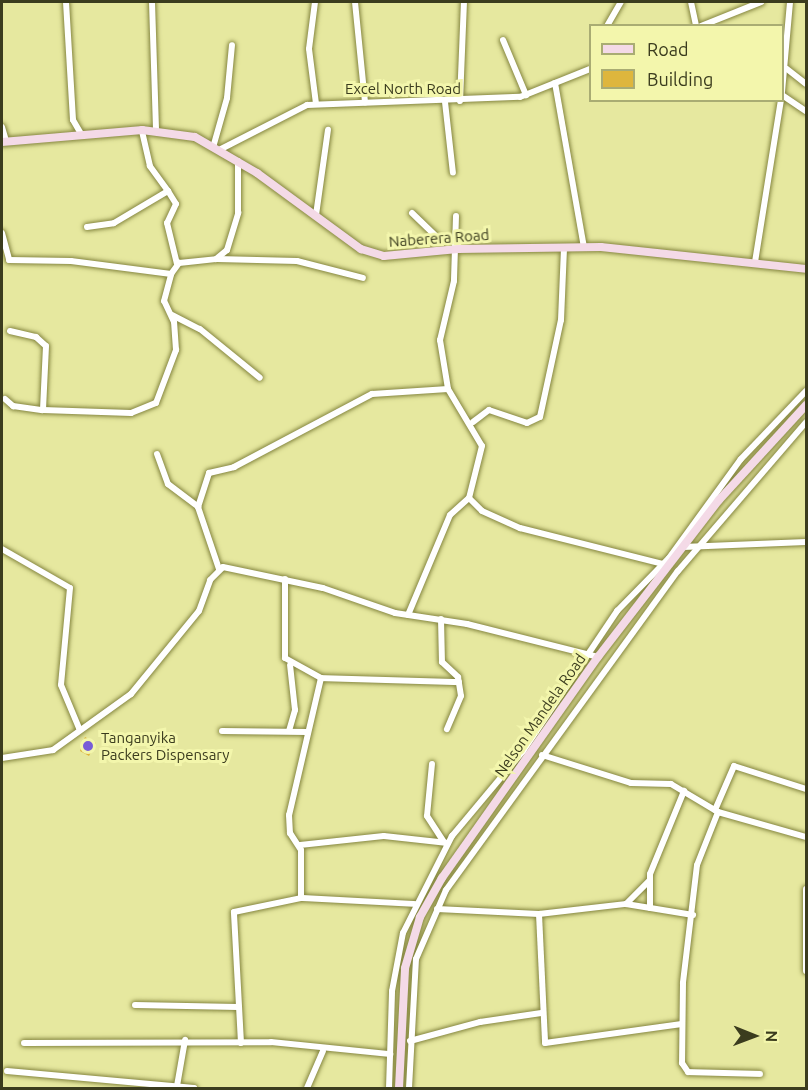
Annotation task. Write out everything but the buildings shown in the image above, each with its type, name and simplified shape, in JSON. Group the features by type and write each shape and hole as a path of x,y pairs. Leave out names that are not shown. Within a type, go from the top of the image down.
{"street":[{"path":"66,2 73,120 81,134"},
{"path":"152,2 156,129"},
{"path":"315,2 318,10 309,49 316,104"},
{"path":"356,2 365,103"},
{"path":"460,101 464,2"},
{"path":"608,24 621,2"},
{"path":"691,2 696,24"},
{"path":"706,24 761,2"},
{"path":"784,88 790,2"},
{"path":"503,40 526,95"},
{"path":"218,146 227,98 232,45"},
{"path":"787,69 807,84"},
{"name":"Excel North Road","path":"218,146 316,104 444,102 526,95 589,70"},
{"path":"555,83 584,247"},
{"path":"784,95 807,111"},
{"path":"444,102 453,173"},
{"path":"755,262 781,102"},
{"path":"2,127 4,142"},
{"name":"Naberera Road","path":"4,142 156,129 218,146 369,254 401,256 458,246 584,247 755,262 807,269"},
{"path":"5,399 13,406 43,410 131,413 151,408 174,363 172,315 164,301 171,274 177,264 167,223 176,204 150,166 142,130"},
{"path":"316,215 328,130"},
{"path":"216,259 227,250 238,216 238,161"},
{"path":"87,227 114,223 168,191"},
{"path":"412,213 438,238 458,246"},
{"path":"408,615 450,515 469,498 483,452 473,422 448,389 440,340 458,246 456,216"},
{"path":"2,233 9,260 71,261 171,274"},
{"path":"473,422 489,410 527,423 540,417 561,320 564,247"},
{"path":"177,264 216,259 297,261 363,278"},
{"path":"172,315 200,329 260,378"},
{"path":"10,331 36,337 46,346 43,410"},
{"path":"198,507 211,472 234,467 363,398 389,389 420,395 448,389"},
{"path":"390,1089 394,967 415,904 446,843 523,750 585,655 617,611 663,564 741,459 807,391"},
{"name":"Nelson Mandela Road","path":"399,1089 403,983 420,917 442,878 598,657 736,478 807,405"},
{"path":"409,1089 416,959 437,909 542,755 695,550 807,422"},
{"path":"2,758 49,751 79,728 96,724 137,688 199,611 219,569 198,507 168,484 157,454"},
{"path":"469,498 482,511 520,528 663,564"},
{"path":"683,547 695,550 807,542"},
{"path":"2,549 70,588 61,685 79,728"},
{"path":"219,569 237,568 285,579 408,615 441,619 598,657"},
{"path":"285,579 282,641 290,665 294,711 289,731"},
{"path":"441,619 442,662 459,682 460,705 447,729"},
{"path":"290,665 321,678 459,682"},
{"path":"301,898 300,845 290,833 289,815 321,678"},
{"path":"222,731 307,732"},
{"path":"542,755 632,783 670,783 717,811 807,837"},
{"path":"432,764 427,821 446,843"},
{"path":"760,1074 686,1071 682,1024 698,857 734,766 807,789"},
{"path":"626,904 649,880 684,791"},
{"path":"300,845 384,836 446,843"},
{"path":"649,880 650,908"},
{"path":"807,889 807,971"},
{"path":"241,1043 233,912 301,898 415,904"},
{"path":"437,909 539,914 626,904 693,915"},
{"path":"539,914 541,1013 547,1044 682,1024"},
{"path":"135,1005 238,1007"},
{"path":"410,1041 480,1022 541,1013"},
{"path":"24,1043 94,1046 185,1040 390,1054"},
{"path":"177,1086 185,1040"},
{"path":"307,1089 323,1051"},
{"path":"7,1071 194,1089"}],"place":[{"name":"Tanganyika Packers Dispensary","path":"88,746"}]}
